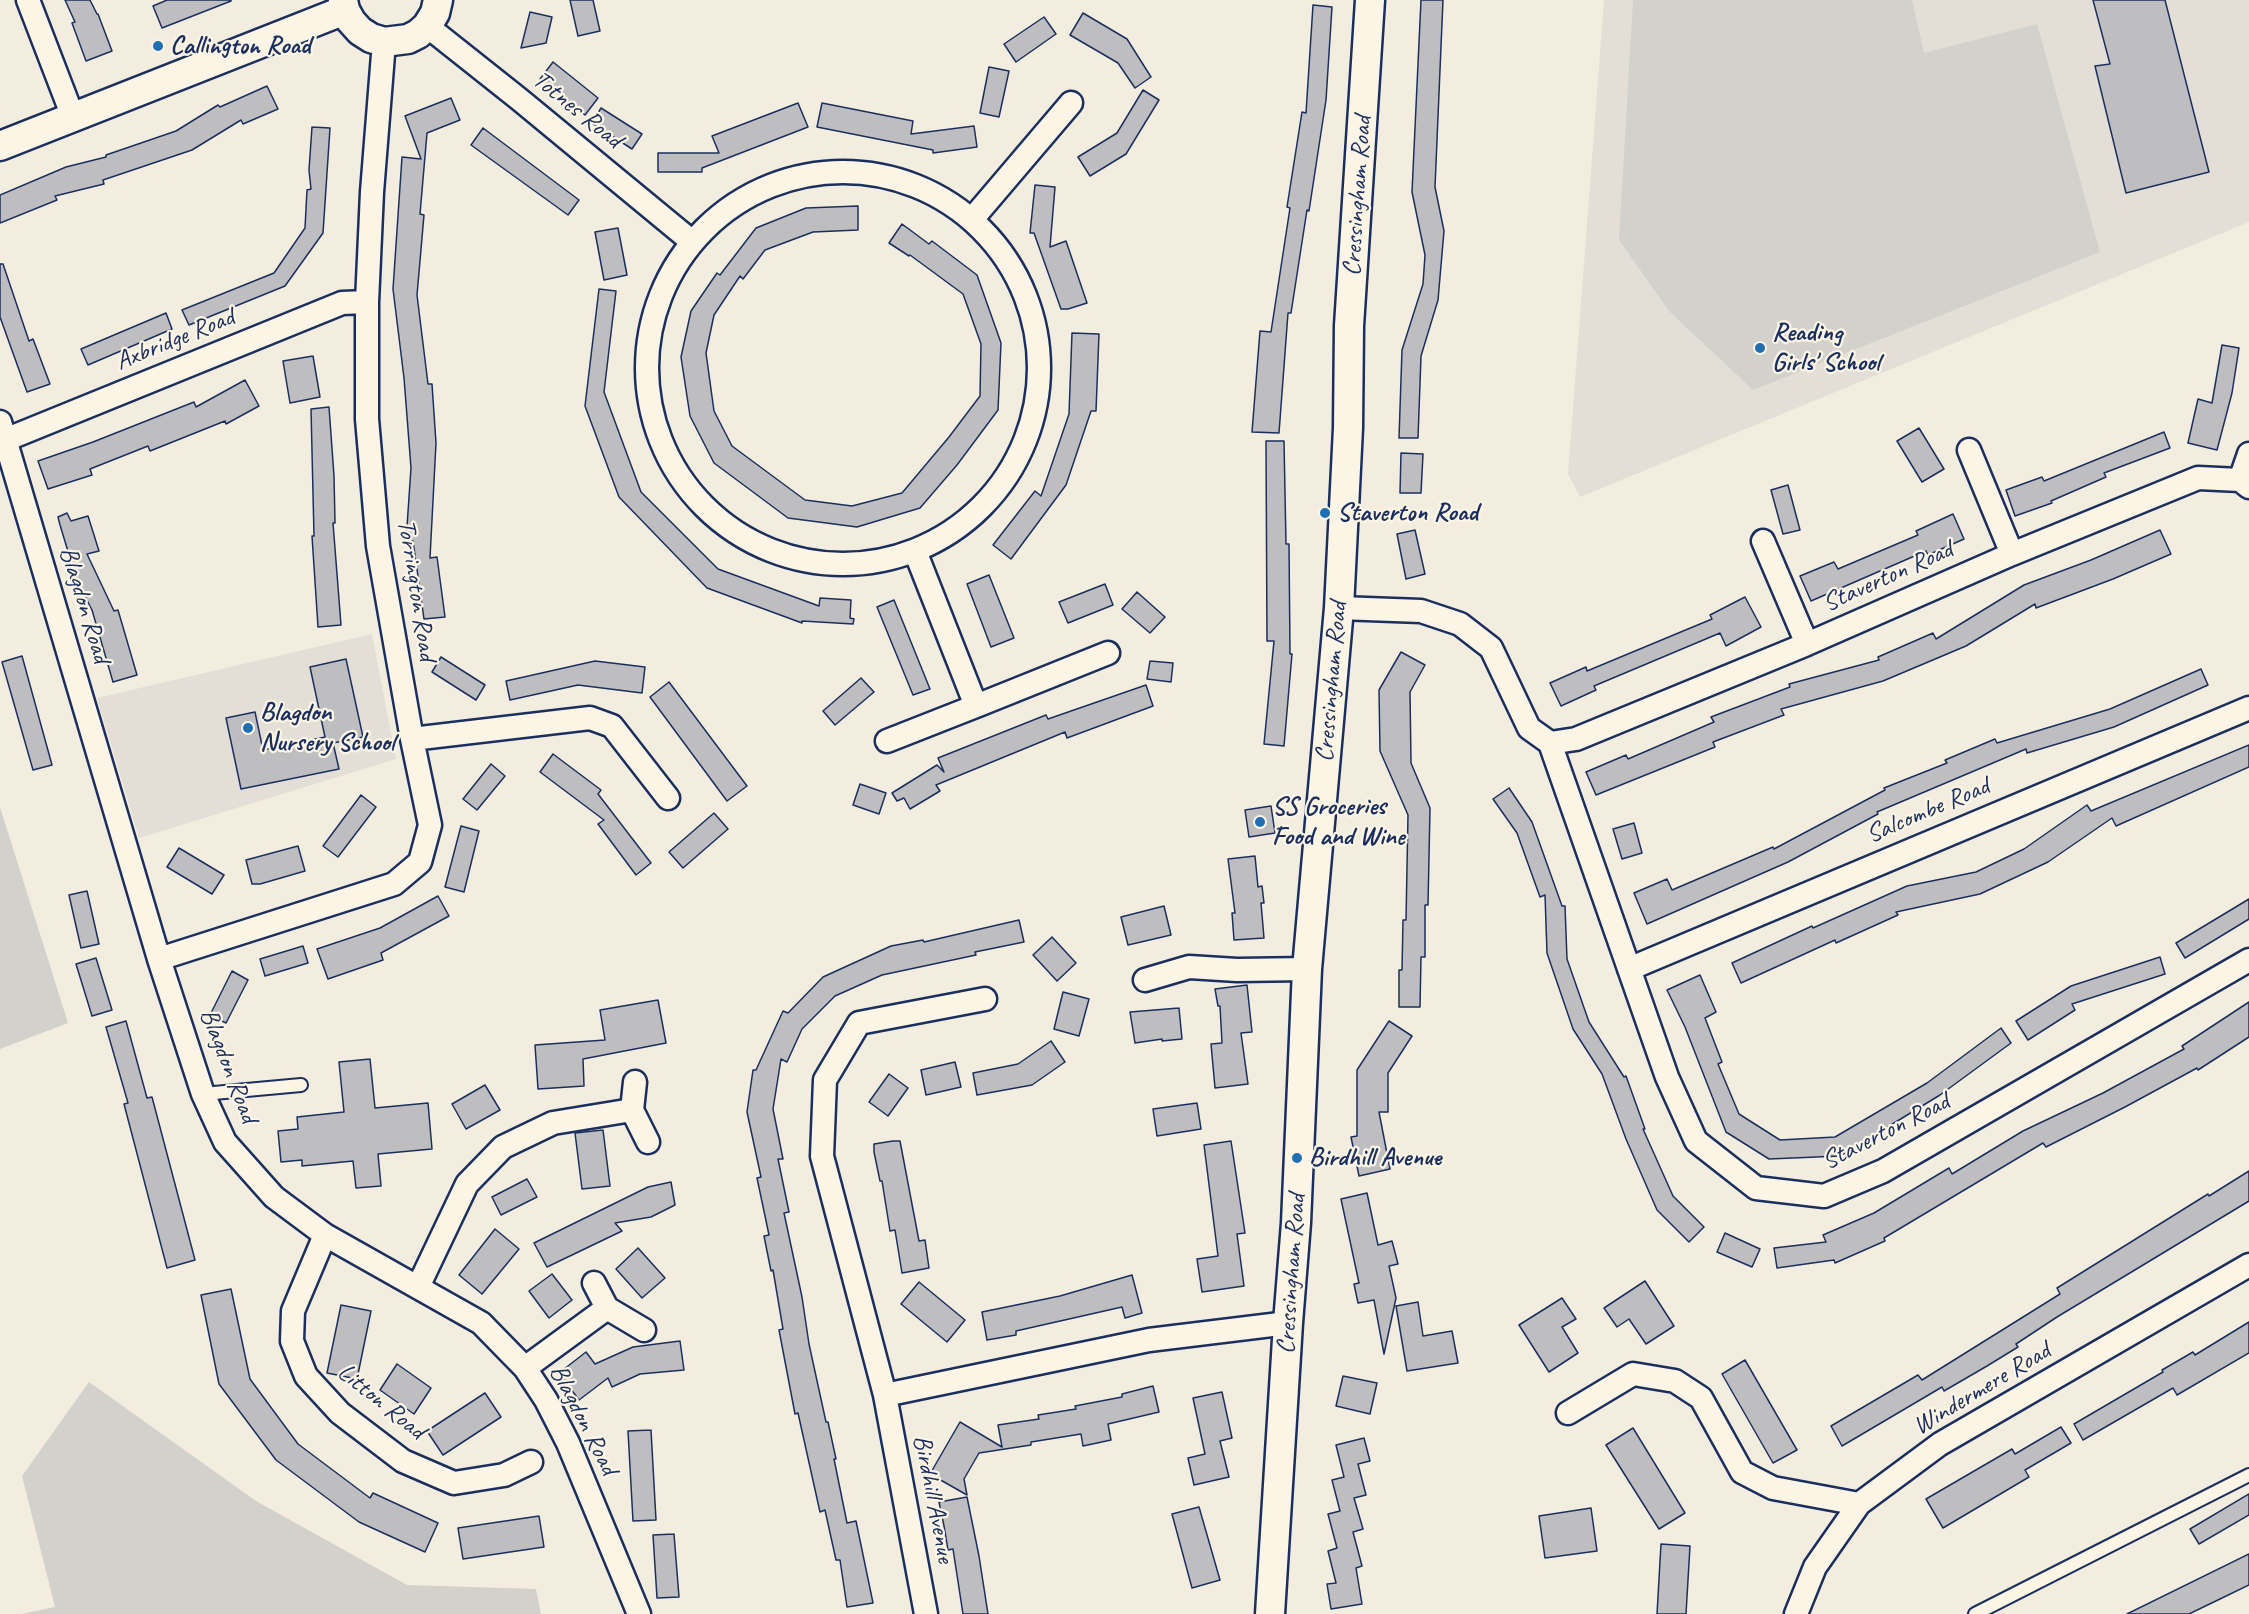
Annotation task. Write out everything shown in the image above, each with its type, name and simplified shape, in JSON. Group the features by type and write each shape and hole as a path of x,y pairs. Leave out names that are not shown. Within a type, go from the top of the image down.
{"street":[{"path":"28,0 73,117"},
{"path":"0,146 344,5 351,21 371,38 384,42 408,39 427,26 435,13 438,0"},
{"name":"Cressingham Road","path":"1270,1614 1301,1141 1307,969 1339,608 1348,428 1349,326 1370,0"},
{"name":"Totnes Road","path":"427,26 690,240"},
{"name":"Torrington Road","path":"159,959 394,884 420,862 430,825 412,739 378,546 367,418 372,192 384,42"},
{"path":"974,217 1071,103"},
{"path":"829,171 877,176 934,193 974,217 1014,270 1036,328 1041,364 1036,407 1020,454 999,488 966,524 915,551 857,566 792,559 733,533 686,488 654,431 645,374 655,304 690,240 731,204 775,183 829,171"},
{"name":"Axbridge Road","path":"3,431 342,303 368,302"},
{"name":"Blagdon Road","path":"3,431 159,959 203,1094 225,1142 274,1197 325,1235 481,1323 525,1368 546,1400 568,1443 639,1614"},
{"path":"1969,450 2012,554"},
{"path":"2244,484 2249,454"},
{"name":"Staverton Road","path":"2244,484 2198,478 2012,554 1807,644 1576,739 1550,743 1667,1077 1696,1141 1756,1188 1824,1196 1883,1171 2249,960"},
{"path":"1762,541 1807,644"},
{"path":"915,551 976,706"},
{"path":"1339,608 1420,611 1460,624 1491,648 1529,728 1550,743"},
{"path":"887,741 1108,653"},
{"name":"Salcombe Road","path":"1629,969 2249,708"},
{"path":"412,739 590,718 612,726 668,798"},
{"path":"1145,980 1189,967 1237,970 1307,969"},
{"name":"Birdhill Avenue","path":"926,1614 885,1395 822,1156 825,1080 859,1023 985,999"},
{"path":"635,1082 632,1110 648,1142"},
{"path":"418,1287 467,1184 503,1147 553,1123 632,1110"},
{"name":"Litton Road","path":"325,1235 293,1311 292,1341 306,1376 340,1413 404,1461 454,1483 504,1476 531,1462"},
{"name":"Windermere Road","path":"1796,1614 1815,1567 1859,1504 1940,1444 2249,1265"},
{"path":"594,1283 607,1308 644,1330"},
{"path":"525,1368 607,1308"},
{"path":"885,1395 1149,1340 1288,1323"},
{"path":"1568,1413 1633,1374 1675,1381 1701,1398 1742,1472 1773,1488 1859,1504"}],"lane":[{"path":"203,1094 301,1085"},
{"path":"1974,1614 2249,1475"}],"shaded area":[{"name":"Reading Girls' School","path":"1604,0 2249,0 2249,222 1580,497 1568,474"},
{"path":"1633,0 1912,0 1924,53 2037,24 2100,252 1753,390 1670,312 1619,240"},
{"name":"Blagdon Nursery School","path":"372,634 396,759 139,838 97,698"},
{"path":"0,807 68,1023 0,1049"},
{"path":"89,1382 256,1501 407,1585 536,1589 541,1614 21,1614 55,1607 22,1476"}],"building":[{"path":"65,0 90,0 98,14 112,51 86,61 72,23 75,22"},
{"path":"167,0 231,1 162,28 153,6"},
{"path":"570,0 593,0 600,31 578,36"},
{"path":"1421,0 1443,0 1435,187 1444,231 1438,300 1421,356 1418,438 1399,438 1402,350 1423,284 1425,255 1412,192"},
{"path":"2093,0 2165,0 2209,172 2126,193 2095,66 2110,64"},
{"path":"1313,5 1332,7 1326,100 1291,313 1288,313 1279,433 1252,432 1260,331 1271,332 1302,112 1306,113"},
{"path":"530,12 552,17 546,43 521,48"},
{"path":"1083,13 1127,39 1151,77 1135,88 1118,63 1070,35"},
{"path":"1044,17 1056,34 1016,62 1004,44"},
{"path":"553,62 598,98 585,115 540,79"},
{"path":"989,67 1009,71 999,117 980,113"},
{"path":"267,86 278,109 243,124 241,120 192,150 103,180 104,184 55,196 57,200 0,223 0,195 66,167 106,157 106,155 176,131 218,105 220,107"},
{"path":"1143,90 1159,100 1126,154 1090,176 1078,157 1117,133"},
{"path":"451,98 460,120 427,133 420,214 424,215 417,295 428,384 432,384 436,443 430,558 437,557 445,617 424,619 413,541 406,541 411,468 404,378 393,289 402,157 421,159 405,116"},
{"path":"798,103 808,127 702,168 702,172 658,172 658,153 719,153 712,136"},
{"path":"822,103 913,121 911,134 974,126 977,147 933,153 933,150 817,127"},
{"path":"601,108 642,134 632,149 592,123"},
{"path":"312,127 330,128 323,233 285,286 189,325 182,310 274,273 305,228 307,190 311,189 309,170"},
{"path":"483,128 579,200 568,215 471,145"},
{"path":"1035,185 1055,187 1050,247 1066,241 1087,303 1061,309 1034,233 1030,233"},
{"path":"858,206 858,230 813,232 765,250 743,279 740,276 714,315 706,353 714,411 732,446 805,500 852,506 902,493 980,396 981,344 963,294 910,255 889,243 902,224 929,244 932,241 977,275 1001,343 998,410 957,465 920,508 857,527 788,518 714,463 690,416 681,357 691,311 717,273 720,275 756,228 806,208"},
{"path":"618,228 627,275 604,280 595,232"},
{"path":"0,264 3,264 29,341 33,339 50,384 27,392 0,317"},
{"path":"599,289 616,291 604,392 641,492 718,569 819,606 820,598 851,600 850,618 854,619 853,624 802,621 802,623 707,588 619,497 585,406"},
{"path":"166,313 172,329 88,365 81,349"},
{"path":"1072,333 1099,334 1096,411 1091,411 1066,485 1011,559 993,545 1035,491 1041,496 1069,414"},
{"path":"2222,345 2239,348 2232,393 2217,450 2188,443 2198,399 2212,403"},
{"path":"313,356 320,397 290,403 283,361"},
{"path":"245,380 259,406 226,424 225,421 150,451 148,446 90,469 92,475 48,489 38,461 194,402 196,407"},
{"path":"329,407 334,476 335,523 333,523 341,625 318,627 312,536 314,536 311,409"},
{"path":"1919,428 1944,469 1922,482 1897,441"},
{"path":"2164,432 2170,448 2104,473 2106,477 2051,501 2052,503 2015,516 2006,490 2042,477 2044,481"},
{"path":"1266,441 1284,441 1286,544 1289,544 1290,654 1292,654 1284,746 1264,744 1274,641 1267,641"},
{"path":"1401,453 1423,454 1421,493 1400,493"},
{"path":"1788,485 1800,530 1783,534 1771,490"},
{"path":"67,513 71,521 88,516 99,551 87,554 114,611 118,610 137,675 113,682 92,610 77,581 60,525 58,517"},
{"path":"1953,514 1964,539 1928,555 1926,551 1811,601 1800,576 1834,562 1838,569 1918,535 1916,531"},
{"path":"1415,530 1425,574 1406,579 1397,534"},
{"path":"2160,530 2171,554 2036,608 2035,604 1966,646 1883,681 1781,709 1784,715 1713,742 1715,747 1596,795 1586,772 1626,755 1628,759 1714,722 1711,717 1790,687 1789,684 1879,660 1878,657 1933,633 1936,639 2024,585 2091,560"},
{"path":"989,575 1014,638 991,647 967,584"},
{"path":"1105,584 1113,605 1068,623 1059,602"},
{"path":"1137,592 1165,617 1150,633 1122,609"},
{"path":"1745,597 1761,627 1726,646 1720,633 1594,686 1596,690 1561,706 1550,683 1586,667 1587,671 1712,619 1710,615"},
{"path":"894,600 930,689 913,695 877,607"},
{"path":"1401,652 1425,665 1410,692 1411,763 1430,808 1428,905 1425,905 1425,957 1421,957 1420,1007 1399,1007 1403,920 1406,920 1408,815 1380,751 1379,690"},
{"path":"22,656 52,765 33,770 2,662"},
{"path":"441,657 485,685 476,700 432,672"},
{"path":"346,659 363,737 333,743 339,769 241,789 226,718 255,712 263,750 325,737 310,667"},
{"path":"595,661 645,667 642,693 578,685 510,700 506,681"},
{"path":"1150,661 1173,663 1171,682 1147,679"},
{"path":"2201,669 2208,685 2114,727 2027,753 2026,749 1877,812 1878,814 1788,862 1647,924 1634,893 1667,879 1672,890 1773,847 1774,849 1885,790 1884,788 1947,763 1945,760 1995,739 1997,743 2110,709"},
{"path":"861,678 874,692 835,725 823,711"},
{"path":"669,682 747,786 727,801 650,697"},
{"path":"1146,685 1153,706 1067,738 1065,732 936,785 940,791 910,809 904,798 897,801 892,793 937,765 944,772 938,758 1046,715 1048,719"},
{"path":"2249,745 2249,767 2116,826 2112,818 2048,862 1980,894 1896,912 1898,915 1836,943 1835,940 1741,983 1732,963 1907,886 1976,872 2024,849 2087,805 2091,811"},
{"path":"553,754 601,790 598,794 651,863 636,875 598,824 604,820 540,772"},
{"path":"491,764 505,776 477,810 463,799"},
{"path":"860,784 886,793 879,814 853,805"},
{"path":"1509,788 1532,822 1562,906 1565,906 1567,959 1589,1022 1624,1077 1626,1076 1645,1129 1643,1129 1673,1196 1704,1227 1689,1242 1657,1210 1626,1139 1602,1074 1573,1029 1547,953 1545,895 1540,897 1517,833 1493,799"},
{"path":"361,795 376,807 338,857 323,846"},
{"name":"SS Groceries Food and Wine","path":"1271,806 1275,833 1249,837 1245,810"},
{"path":"714,813 728,829 683,868 669,852"},
{"path":"1634,823 1642,853 1622,859 1613,829"},
{"path":"461,826 479,831 464,892 445,887"},
{"path":"298,846 305,871 260,884 252,884 246,860"},
{"path":"179,848 224,875 212,894 167,867"},
{"path":"1255,856 1258,887 1262,886 1264,903 1261,903 1264,938 1234,940 1232,913 1235,913 1228,859"},
{"path":"87,891 99,944 81,948 69,895"},
{"path":"438,896 449,916 381,953 383,960 328,979 317,949 380,928"},
{"path":"2249,899 2249,919 2185,958 2176,943"},
{"path":"1164,906 1171,935 1128,945 1121,917"},
{"path":"1019,920 1024,942 882,975 835,996 802,1029 787,1062 781,1059 773,1109 783,1159 778,1159 789,1212 784,1213 802,1297 809,1344 836,1459 834,1459 847,1523 856,1521 873,1603 847,1607 840,1560 836,1560 825,1510 820,1512 798,1413 795,1414 779,1330 783,1329 773,1270 771,1271 764,1236 769,1235 757,1178 761,1177 747,1112 753,1070 756,1070 783,1011 788,1013 823,977 891,946 923,940 924,942"},
{"path":"1052,937 1076,963 1057,981 1033,955"},
{"path":"303,946 308,963 265,976 260,959"},
{"path":"2160,957 2165,974 2072,1004 2075,1010 2028,1040 2016,1021 2071,986"},
{"path":"96,958 112,1010 92,1016 76,964"},
{"path":"232,971 248,980 226,1023 210,1015"},
{"path":"1700,975 1716,1012 1705,1018 1722,1062 1718,1064 1739,1114 1780,1140 1835,1137 1927,1083 2001,1028 2011,1043 1940,1095 1840,1156 1769,1159 1726,1132 1685,1027 1667,990"},
{"path":"1247,985 1252,1032 1241,1033 1248,1084 1215,1088 1211,1044 1222,1043 1220,1006 1218,1006 1215,989"},
{"path":"1063,992 1089,999 1079,1036 1054,1029"},
{"path":"658,1000 666,1043 583,1059 584,1086 538,1089 535,1045 605,1040 600,1010"},
{"path":"2249,1002 2249,1037 2198,1070 2197,1068 2046,1147 2043,1143 1884,1238 1885,1241 1835,1263 1834,1260 1777,1268 1774,1248 1826,1242 1823,1235 1874,1213 1949,1168 1952,1174 2023,1131 2103,1093 2184,1049 2182,1046"},
{"path":"1179,1008 1182,1039 1135,1043 1130,1012"},
{"path":"126,1021 147,1098 152,1097 195,1260 167,1268 124,1104 128,1103 106,1027"},
{"path":"1389,1021 1412,1036 1388,1073 1388,1112 1379,1112 1390,1169 1359,1176 1351,1137 1357,1136 1357,1070"},
{"path":"1051,1041 1065,1062 1032,1085 977,1095 973,1073 1018,1064"},
{"path":"370,1059 375,1108 428,1103 432,1149 378,1154 381,1186 356,1188 353,1161 302,1166 302,1160 281,1162 278,1131 298,1129 297,1117 344,1112 339,1062"},
{"path":"955,1062 961,1087 926,1095 921,1070"},
{"path":"889,1074 908,1088 888,1116 869,1102"},
{"path":"485,1085 500,1110 466,1129 452,1104"},
{"path":"1197,1103 1201,1129 1157,1136 1153,1109"},
{"path":"603,1130 610,1186 582,1189 575,1133"},
{"path":"900,1141 919,1241 925,1240 929,1268 902,1273 895,1230 890,1231 882,1181 880,1181 874,1152 874,1144"},
{"path":"1231,1141 1245,1233 1237,1234 1244,1286 1202,1292 1197,1259 1218,1256 1204,1145"},
{"path":"2249,1171 2249,1201 2057,1317 2016,1344 2018,1347 1987,1366 1944,1391 1942,1387 1842,1446 1831,1426 1918,1375 1922,1380 2060,1294 2057,1288"},
{"path":"527,1179 537,1197 501,1215 492,1197"},
{"path":"671,1182 675,1205 651,1217 615,1223 622,1231 547,1267 534,1243 648,1187"},
{"path":"1367,1193 1378,1245 1392,1241 1398,1264 1389,1266 1396,1298 1384,1354 1374,1300 1358,1303 1354,1284 1359,1283 1341,1199"},
{"path":"495,1229 519,1249 482,1294 459,1275"},
{"path":"1725,1233 1760,1249 1752,1267 1717,1252"},
{"path":"638,1248 665,1278 642,1298 616,1269"},
{"path":"552,1274 572,1300 549,1318 529,1291"},
{"path":"1132,1275 1142,1313 1125,1318 1122,1307 1016,1331 1016,1335 987,1340 982,1312 1060,1296"},
{"path":"1645,1281 1674,1326 1646,1344 1629,1319 1617,1327 1604,1308"},
{"path":"919,1282 965,1320 947,1342 901,1304"},
{"path":"231,1289 250,1379 298,1444 370,1498 373,1493 438,1523 425,1552 359,1522 276,1460 219,1384 201,1295"},
{"path":"1562,1298 1576,1319 1562,1327 1578,1353 1549,1372 1519,1325"},
{"path":"1418,1302 1423,1336 1452,1331 1458,1363 1407,1371 1396,1306"},
{"path":"341,1305 371,1311 357,1379 327,1373"},
{"path":"2249,1322 2249,1353 2177,1395 2173,1388 2083,1440 2074,1424 2163,1372 2162,1370 2193,1352 2195,1355"},
{"path":"680,1341 684,1370 640,1374 612,1387 608,1378 579,1400 559,1373 586,1352 595,1364 633,1347"},
{"path":"1745,1360 1797,1450 1773,1463 1722,1374"},
{"path":"397,1364 431,1388 414,1414 380,1390"},
{"path":"1343,1376 1377,1383 1370,1414 1336,1406"},
{"path":"1153,1386 1159,1412 1108,1424 1111,1440 1083,1446 1081,1434 979,1453 964,1479 967,1495 930,1474 960,1422 1002,1447 998,1425 1039,1419 1038,1415 1076,1409 1075,1406 1122,1397 1122,1394"},
{"path":"1222,1392 1232,1438 1220,1441 1229,1477 1194,1485 1188,1458 1205,1454 1193,1398"},
{"path":"485,1393 501,1417 443,1455 427,1431"},
{"path":"2061,1427 2071,1443 2025,1470 2029,1477 1943,1528 1926,1499 2012,1449 2015,1454"},
{"path":"1633,1428 1685,1513 1659,1529 1606,1445"},
{"path":"651,1430 656,1520 633,1521 628,1431"},
{"path":"1364,1438 1370,1461 1358,1464 1366,1495 1354,1498 1363,1529 1353,1532 1362,1566 1356,1568 1362,1604 1331,1609 1327,1584 1336,1583 1328,1551 1337,1548 1328,1514 1340,1511 1332,1480 1344,1477 1336,1445"},
{"path":"2249,1494 2249,1515 2199,1544 2190,1529"},
{"path":"967,1497 988,1614 963,1614 953,1549 948,1550 939,1502"},
{"path":"1199,1507 1220,1580 1192,1588 1172,1514"},
{"path":"1591,1508 1597,1551 1545,1558 1539,1516"},
{"path":"539,1516 544,1547 463,1559 458,1528"},
{"path":"674,1534 679,1597 657,1598 653,1535"},
{"path":"1661,1544 1690,1546 1686,1614 1657,1614"},
{"path":"2249,1554 2249,1585 2189,1614 2127,1614"}],"place":[{"name":"Callington Road","path":"158,46"},
{"name":"Reading Girls' School","path":"1760,348"},
{"name":"Staverton Road","path":"1325,513"},
{"name":"Blagdon Nursery School","path":"248,728"},
{"name":"SS Groceries Food and Wine","path":"1260,822"},
{"name":"Birdhill Avenue","path":"1297,1158"}]}
